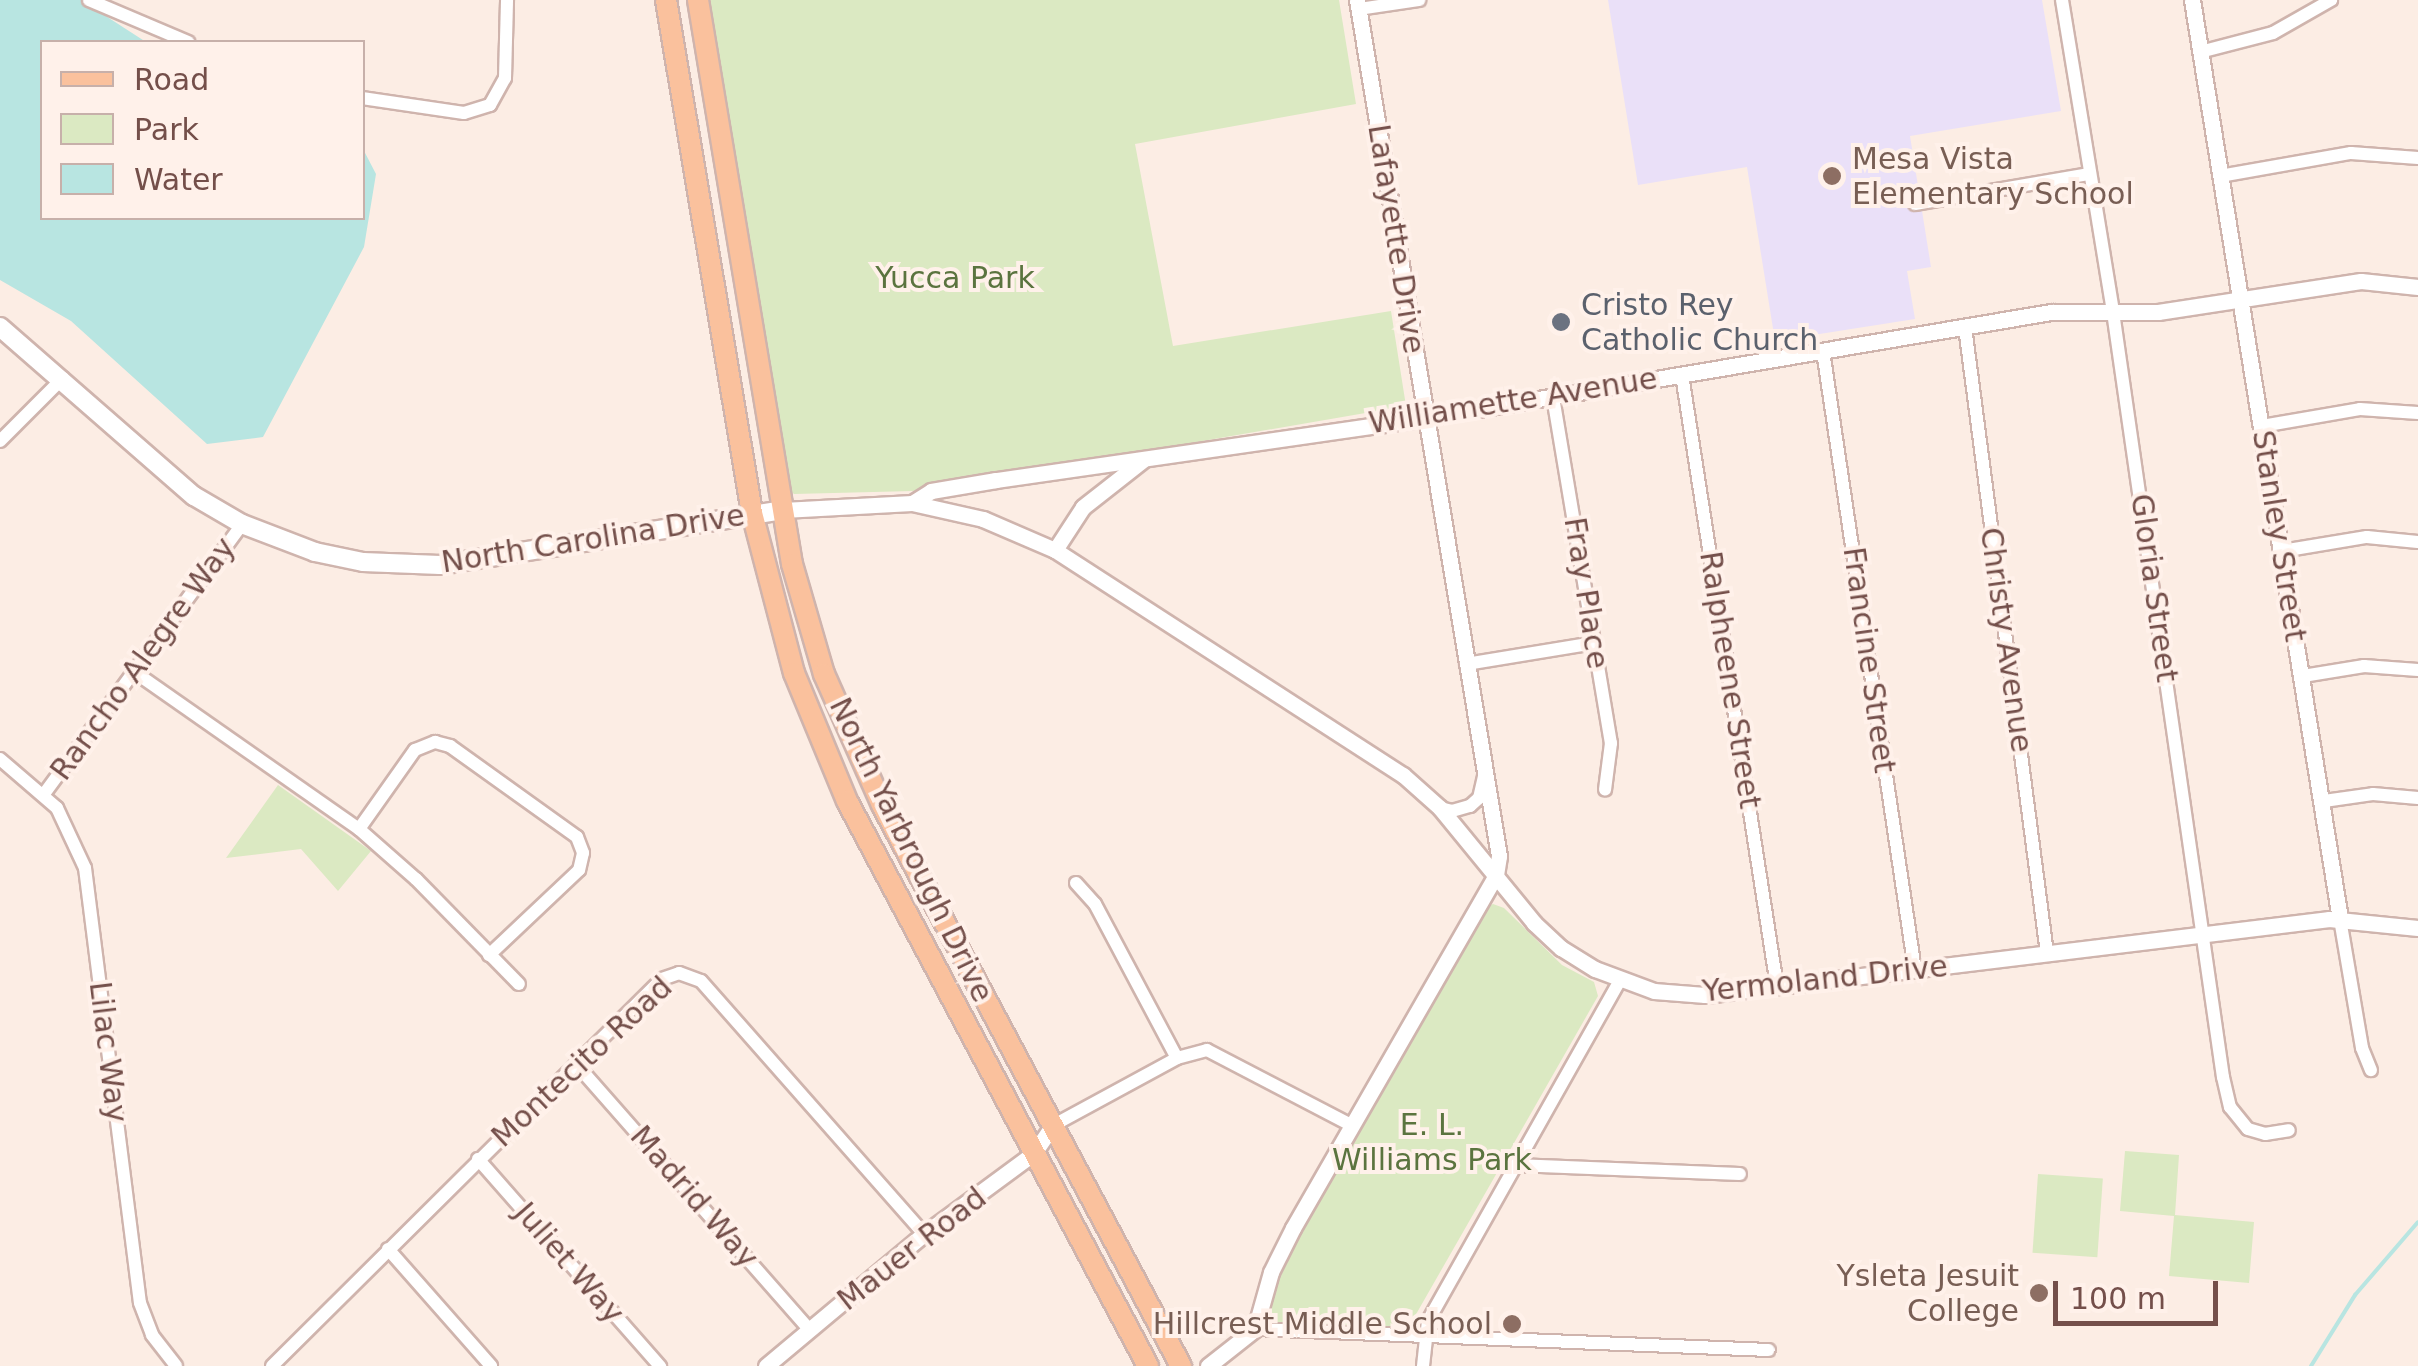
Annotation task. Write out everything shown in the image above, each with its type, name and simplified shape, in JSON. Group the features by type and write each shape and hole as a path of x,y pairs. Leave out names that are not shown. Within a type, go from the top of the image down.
{"main road":[{"name":"North Yarbrough Drive","path":"666,0 752,514 776,614 805,703 846,801 1148,1366"},
{"name":"North Yarbrough Drive","path":"698,0 799,594 832,692 882,805 1181,1366"},
{"path":"685,110 715,105"},
{"name":"North Carolina Drive","path":"0,327 63,378 168,476 242,524 328,555 399,565 440,565 783,510"},
{"path":"805,703 832,692"}],"street":[{"path":"90,0 183,40"},
{"path":"365,98 464,113 490,105 505,78 507,0"},
{"path":"1358,5 1418,0"},
{"name":"Gloria Street","path":"2062,0 2113,312 2230,1106 2242,1124 2257,1134 2290,1130"},
{"name":"Stanley Street","path":"2192,0 2324,800 2340,919 2362,1048 2372,1070"},
{"path":"2200,52 2273,34 2332,0"},
{"name":"Lafayette Drive","path":"1358,5 1500,856 1496,876"},
{"path":"2220,176 2351,154 2418,158"},
{"path":"1915,204 2089,174"},
{"name":"Williamette Avenue","path":"783,510 912,503 931,491 1113,461 1143,460 1426,418 2051,312 2158,312 2361,281 2418,286"},
{"name":"Christy Avenue","path":"1964,327 2047,953"},
{"name":"Francine Street","path":"1823,351 1915,970"},
{"name":"Ralpheene Street","path":"1682,375 1777,986"},
{"path":"0,441 63,378"},
{"name":"Fray Place","path":"1553,397 1611,743 1606,790"},
{"path":"2262,426 2360,409 2418,413"},
{"name":"Williamette Avenue","path":"1055,550 1097,494 1143,460"},
{"name":"Yermoland Drive","path":"912,503 983,519 1055,550 1369,750 1440,808 1534,923 1561,948 1620,980 1654,991 1705,996 2340,919 2418,928"},
{"name":"Rancho Alegre Way","path":"44,794 242,524"},
{"path":"2282,551 2367,537 2418,542"},
{"path":"1466,664 1594,643"},
{"path":"2302,676 2364,666 2418,670"},
{"path":"136,673 359,829 519,984"},
{"path":"359,829 414,750 435,742 450,746 573,833 584,853 579,870 489,954"},
{"name":"Lilac Way","path":"0,759 44,794 67,823 84,868 140,1303 152,1335 176,1366"},
{"path":"1440,808 1452,812 1470,806 1479,798 1484,774"},
{"path":"2324,800 2374,794 2418,798"},
{"path":"1208,1366 1255,1329 1271,1272 1351,1125 1496,876"},
{"path":"1076,882 1095,904 1178,1058"},
{"name":"Montecito Road","path":"272,1366 662,979 679,973 693,976 924,1234"},
{"path":"1422,1366 1423,1338 1436,1304 1620,980"},
{"path":"1052,1126 1198,1051 1218,1053 1351,1125"},
{"name":"Madrid Way","path":"576,1065 810,1330"},
{"name":"Mauer Road","path":"766,1366 924,1234 1034,1153 1052,1126"},
{"name":"Juliet Way","path":"478,1159 660,1366"},
{"path":"1516,1165 1740,1174"},
{"path":"388,1249 491,1366"},
{"path":"1255,1329 1769,1350"}],"shaded area":[{"name":"Mesa Vista Elementary School","path":"1608,0 2042,0 2061,111 1910,136 1931,267 1907,271 1915,319 1775,341 1747,167 1638,185"}],"green space":[{"name":"Yucca Park","path":"704,0 1339,0 1356,104 1135,144 1173,346 1391,311 1406,406 913,491 794,494 784,485"},
{"path":"278,785 371,851 338,891 301,849 226,858"},
{"name":"E. L. Williams Park","path":"1493,904 1504,908 1562,965 1594,982 1598,996 1407,1330 1276,1326 1269,1313 1272,1289 1285,1261 1480,910"},
{"path":"2125,1151 2179,1155 2175,1215 2254,1222 2249,1283 2169,1276 2174,1216 2120,1211"},
{"path":"2038,1174 2103,1179 2097,1257 2032,1253"}],"water":[{"path":"0,0 81,0 143,40 40,40 40,220 365,220 365,153 376,174 364,247 263,437 207,444 71,321 0,280"}],"waterway":[{"path":"2311,1366 2355,1295 2418,1222"}],"place":[{"name":"Mesa Vista Elementary School","path":"1832,176"},
{"name":"Cristo Rey Catholic Church","path":"1561,322"},
{"name":"Ysleta Jesuit College","path":"2039,1293"},
{"name":"Hillcrest Middle School","path":"1512,1324"}]}
